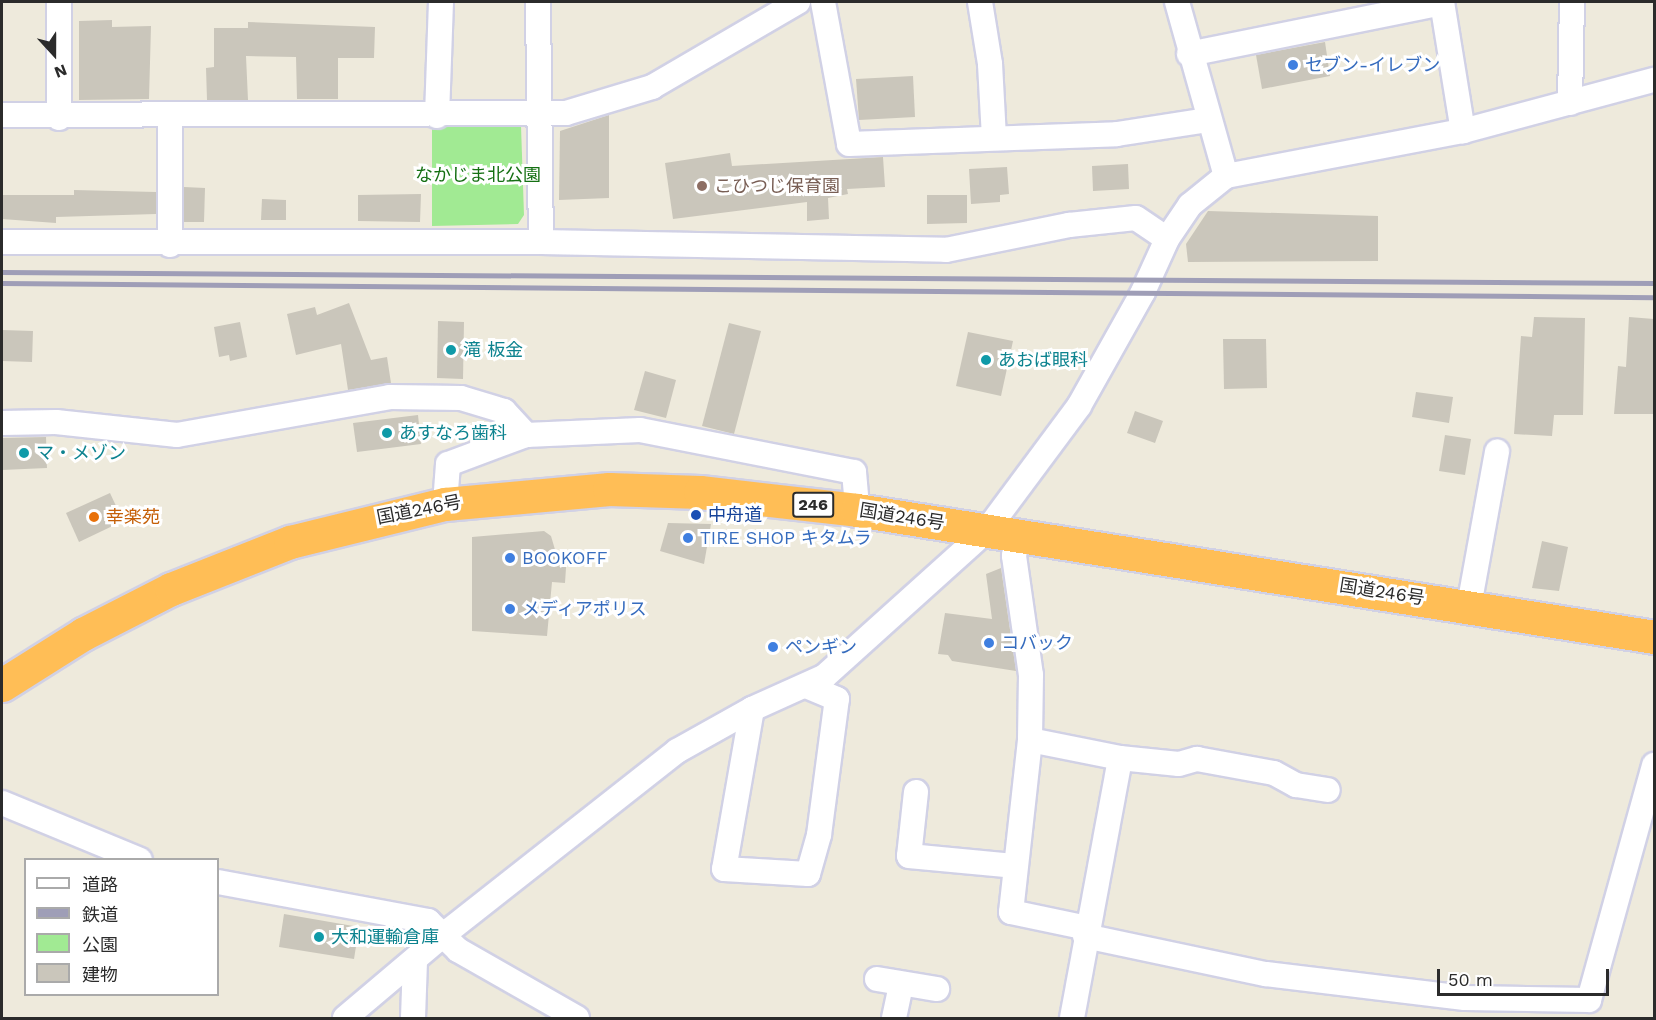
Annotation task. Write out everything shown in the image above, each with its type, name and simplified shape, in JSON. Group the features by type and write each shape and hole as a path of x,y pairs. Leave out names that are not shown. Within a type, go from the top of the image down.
{"highway":[{"name":"国道246号","path":"2,685 83,634 171,589 290,542 445,504 609,489 700,492 857,510 1654,637"}],"street":[{"path":"58,118 59,2"},
{"path":"437,116 441,2"},
{"path":"538,2 541,242"},
{"path":"2,115 58,118 541,116 652,87 798,2"},
{"path":"823,2 849,144 1117,134 1207,120"},
{"path":"980,2 990,64 994,138"},
{"path":"1177,2 1207,120 1226,176"},
{"path":"1189,54 1442,2 1463,131"},
{"path":"1570,104 1572,2"},
{"path":"345,1018 442,936 677,751 752,709 825,676 1002,533 1079,406 1150,279 1167,239 1190,205 1226,176 1463,131 1654,80"},
{"path":"170,117 170,245"},
{"path":"2,242 170,245 541,242 946,250 1069,225 1136,218 1167,239"},
{"path":"2,423 56,422 177,435 390,397 460,398 504,411 526,435"},
{"path":"445,504 448,465 526,435 640,429 854,472 857,510"},
{"path":"1469,606 1497,452"},
{"path":"1002,533 1014,556 1032,675 1030,740 1014,866 1011,912 1266,974 1465,998 1589,1000 1654,765"},
{"path":"752,709 724,869 808,874 819,835 837,699 807,686"},
{"path":"1030,740 1120,758 1179,764 1197,759 1274,773 1296,785 1328,790"},
{"path":"1072,1018 1086,932 1120,758"},
{"path":"915,792 900,855 1014,866"},
{"path":"2,803 135,858"},
{"path":"219,882 428,921 458,950 577,1018"},
{"path":"413,1018 415,960"},
{"path":"877,979 937,989"},
{"path":"894,1018 901,984"}],"green space":[{"name":"なかじま北公園","path":"432,126 521,126 524,215 518,224 432,226"}],"building":[{"path":"112,20 112,27 151,26 149,99 79,100 79,21"},
{"path":"248,22 375,27 374,58 338,58 338,99 297,99 296,57 246,56 248,100 207,100 206,68 214,67 214,28 248,28"},
{"name":"セブン-イレブン","path":"1325,42 1330,76 1262,89 1256,55"},
{"path":"913,76 915,117 859,120 856,79"},
{"path":"609,115 609,198 559,200 560,131"},
{"path":"730,153 732,166 883,157 885,187 847,189 848,194 828,198 829,219 807,221 807,202 673,219 665,163"},
{"path":"1128,164 1129,189 1093,191 1092,166"},
{"path":"1007,167 1009,194 1000,195 1000,202 971,204 969,169"},
{"path":"184,187 205,188 204,222 184,222"},
{"path":"74,190 156,192 156,214 56,217 56,223 2,219 2,195 74,195"},
{"path":"421,194 420,222 358,221 358,195"},
{"path":"927,195 967,195 967,223 927,224"},
{"path":"262,199 286,200 286,220 261,220"},
{"path":"1208,211 1378,216 1378,261 1188,262 1186,244"},
{"path":"349,303 371,360 387,357 391,383 348,390 341,344 296,355 287,314 315,307 317,315"},
{"path":"1534,317 1585,318 1583,415 1554,415 1552,436 1514,434 1521,336 1532,337"},
{"path":"1629,317 1654,319 1654,414 1614,414 1618,366 1626,367"},
{"name":"滝 板金","path":"438,321 464,322 463,379 437,378"},
{"path":"240,322 247,357 230,361 229,355 219,357 214,327"},
{"path":"729,323 761,331 734,434 702,426"},
{"path":"2,330 33,331 32,362 2,361"},
{"name":"あおば眼科","path":"968,332 1013,341 1001,396 956,386"},
{"path":"1223,339 1266,339 1267,388 1224,389"},
{"path":"645,371 676,380 666,418 634,410"},
{"path":"1416,392 1453,397 1449,423 1412,417"},
{"path":"1135,411 1163,421 1155,443 1127,433"},
{"name":"あすなろ歯科","path":"418,415 421,444 357,452 353,423"},
{"path":"1445,435 1471,439 1465,475 1439,471"},
{"name":"マ・メゾン","path":"46,437 47,468 2,470 2,438"},
{"name":"幸楽苑","path":"110,493 123,521 79,542 66,513"},
{"path":"668,523 711,524 704,564 660,551"},
{"path":"544,531 551,536 556,553 567,553 565,583 552,582 547,636 472,631 472,537"},
{"path":"1542,541 1568,547 1559,591 1532,588"},
{"path":"1001,568 1016,671 952,661 948,655 938,654 945,613 992,619 986,574"},
{"name":"大和運輸倉庫","path":"284,914 359,927 354,959 279,947"}],"railway":[{"path":"2,272 1654,283"},
{"path":"2,283 1654,297"}],"place":[{"name":"セブン-イレブン","path":"1293,65"},
{"name":"こひつじ保育園","path":"702,186"},
{"name":"滝 板金","path":"451,350"},
{"name":"あおば眼科","path":"986,360"},
{"name":"あすなろ歯科","path":"387,433"},
{"name":"マ・メゾン","path":"24,453"},
{"name":"中舟道","path":"696,515"},
{"name":"幸楽苑","path":"94,517"},
{"name":"TIRE SHOP キタムラ","path":"688,538"},
{"name":"BOOKOFF","path":"510,558"},
{"name":"メディアポリス","path":"510,609"},
{"name":"コバック","path":"989,643"},
{"name":"ペンギン","path":"773,647"},
{"name":"大和運輸倉庫","path":"319,937"}]}
